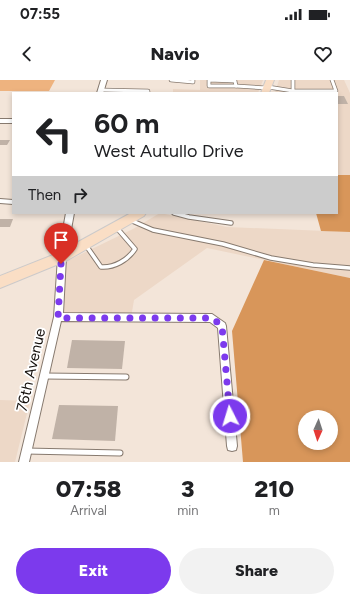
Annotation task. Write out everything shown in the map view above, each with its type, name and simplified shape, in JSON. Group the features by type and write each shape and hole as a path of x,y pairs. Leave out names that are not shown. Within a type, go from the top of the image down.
{"main road":[{"path":"0,282 62,256 135,216"}],"street":[{"path":"101,91 104,80"},
{"path":"0,121 12,121"},
{"path":"0,202 12,202"},
{"name":"76th Avenue","path":"24,462 58,318 62,256 70,214"},
{"path":"58,318 212,318 222,326 232,446"}],"lane":[{"path":"171,80 193,82 193,80"},
{"path":"236,87 235,81 209,80 209,86 236,87 254,86 293,91 336,91 332,80"},
{"path":"293,80 293,91"},
{"path":"101,91 148,92"},
{"path":"178,214 230,223"},
{"path":"135,216 153,230 223,244 270,258 313,265 350,268"},
{"path":"85,244 101,267 107,268 133,254 135,249 116,227"},
{"path":"44,376 126,377"},
{"path":"26,451 120,453"}],"shaded area":[{"path":"0,80 55,80 49,91 0,91"},
{"path":"200,80 263,80 258,92 173,92 173,89 200,90"},
{"path":"279,80 344,80 350,93 350,175 338,175 338,92 275,92"},
{"path":"338,175 350,175 350,232 321,231 316,214 338,214"},
{"path":"158,214 165,214 227,227 350,232 350,278 207,248 134,300 131,318 58,317 61,264 133,229"},
{"path":"264,260 350,278 350,462 243,462 232,331"},
{"path":"0,400 30,401 15,462 0,462"}],"building":[{"path":"338,96 344,96 348,104 338,104"},
{"path":"0,140 10,140 7,145 0,145"},
{"path":"0,219 13,219 10,227 0,227"},
{"path":"72,340 125,341 122,369 67,368"},
{"path":"59,405 118,406 115,441 52,439"}],"route":[{"path":"61,264 58,318 212,318 222,326 230,416"}]}
